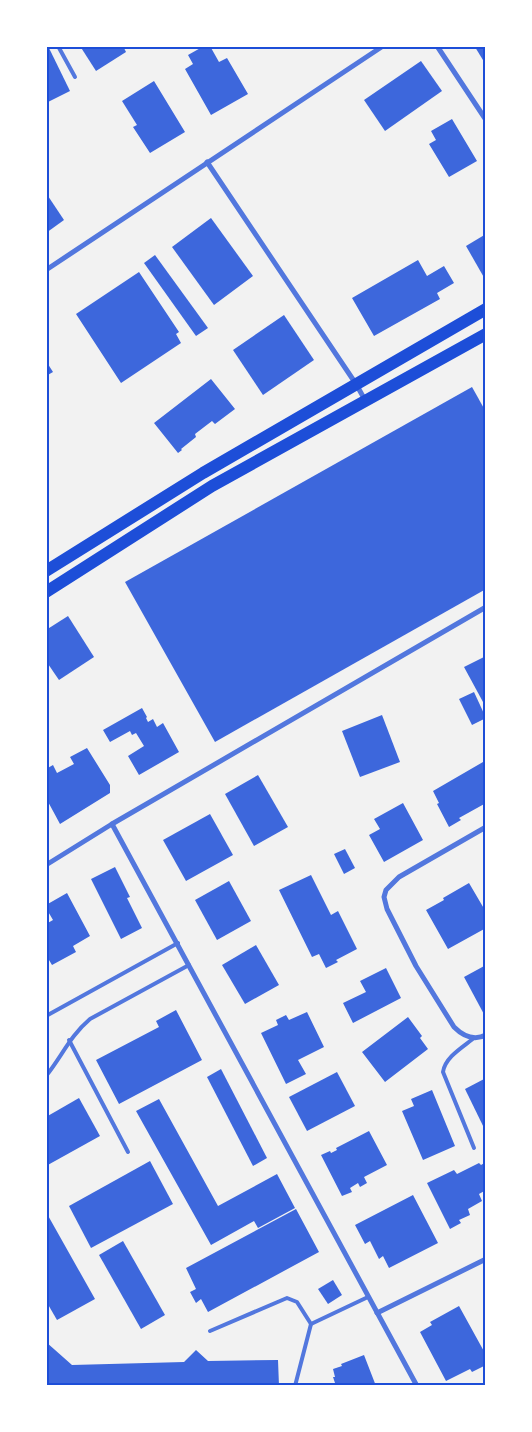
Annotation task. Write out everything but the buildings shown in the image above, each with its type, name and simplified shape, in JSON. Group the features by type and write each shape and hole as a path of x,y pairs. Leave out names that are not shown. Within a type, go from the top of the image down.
{"main road":[{"path":"46,571 203,472 486,309"},
{"path":"46,592 212,486 486,334"}],"street":[{"path":"46,270 383,46"},
{"path":"437,46 486,120"},
{"path":"207,162 365,400"},
{"path":"46,865 112,824 486,607"},
{"path":"112,824 417,1386"},
{"path":"486,827 399,877 386,890 384,897 387,909 435,997 460,1033 474,1038 486,1035"},
{"path":"377,1313 486,1260"}],"lane":[{"path":"58,46 75,77"},
{"path":"46,1016 178,943"},
{"path":"46,1076 69,1040 90,1019 189,965"},
{"path":"474,1038 448,1060 444,1065 443,1072 474,1148"},
{"path":"69,1040 128,1152"},
{"path":"311,1324 368,1297"},
{"path":"210,1331 287,1298 297,1302 311,1324 295,1386"}]}
